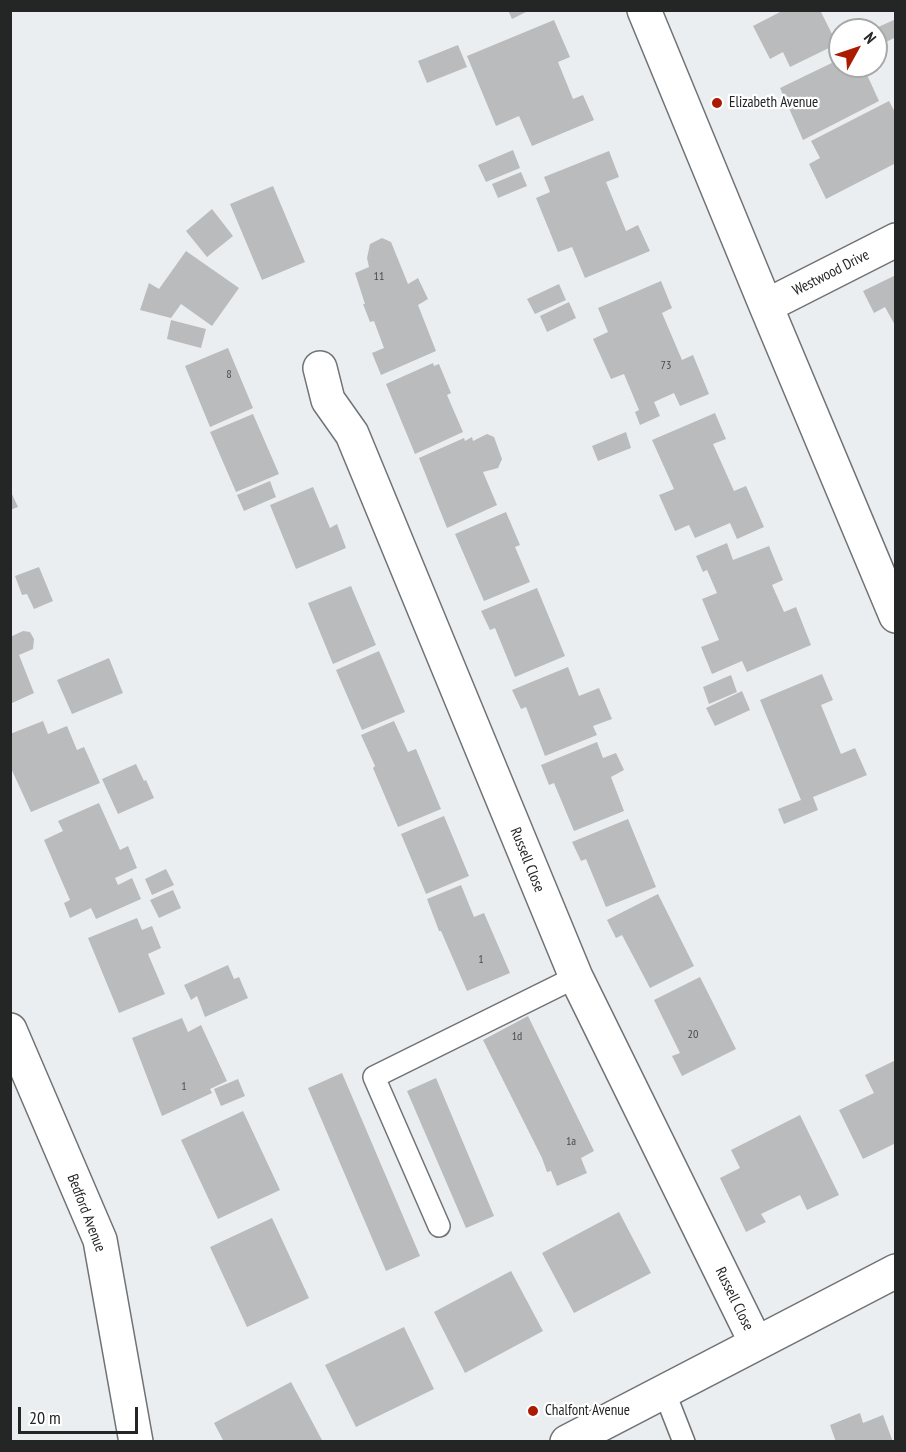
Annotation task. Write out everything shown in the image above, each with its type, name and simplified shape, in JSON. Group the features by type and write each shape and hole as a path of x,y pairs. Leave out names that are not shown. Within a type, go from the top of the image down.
{"street":[{"path":"644,10 896,616"},
{"name":"Westwood Drive","path":"766,306 896,240"},
{"name":"Russell Close","path":"320,368 328,400 351,435 576,977 756,1343"},
{"name":"Bedford Avenue","path":"10,1030 100,1240 136,1442"},
{"path":"567,1442 896,1271"}],"lane":[{"path":"439,1226 374,1077 576,977"},
{"path":"664,1391 684,1442"}],"building":[{"path":"508,10 530,10 512,19"},
{"path":"784,10 820,10 828,26 828,48 790,67 783,52 770,59 753,26"},
{"path":"896,19 896,37 888,41 888,23"},
{"path":"554,20 570,57 558,62 573,99 583,95 594,120 532,146 519,116 496,126 467,56"},
{"path":"458,45 467,67 427,83 418,61"},
{"path":"828,65 828,78 868,78 879,101 803,140 780,88"},
{"path":"889,101 896,114 896,163 826,199 809,164 820,158 811,141"},
{"path":"513,150 520,168 486,182 478,165"},
{"path":"609,151 619,177 606,182 626,231 638,225 650,251 585,278 572,247 558,252 536,198 550,192 544,177"},
{"path":"521,172 527,186 498,198 492,184"},
{"path":"273,186 305,262 262,280 230,204"},
{"path":"212,209 233,236 207,257 186,231"},
{"path":"382,238 391,242 408,284 418,278 428,299 418,305 436,351 381,375 372,353 384,348 374,321 370,322 363,304 365,304 355,273 369,267 367,258 370,244"},
{"path":"186,251 239,288 212,326 181,304 171,318 140,310 149,283 159,289"},
{"path":"896,275 896,327 885,307 874,313 863,291"},
{"path":"661,281 672,308 662,313 682,360 693,355 709,394 680,406 674,393 654,402 660,416 640,425 635,412 639,410 624,374 611,379 593,339 608,332 598,308"},
{"path":"559,284 566,300 535,314 527,299"},
{"path":"569,302 576,318 547,332 540,316"},
{"path":"171,320 206,329 201,348 167,339"},
{"path":"228,348 253,408 210,427 185,366"},
{"path":"433,363 434,366 439,364 451,393 447,395 463,432 415,454 386,384"},
{"path":"715,413 726,439 713,444 734,491 746,486 764,527 737,539 730,523 695,538 689,525 675,531 659,495 674,489 652,440"},
{"path":"253,414 279,474 236,492 210,432"},
{"path":"626,432 631,448 598,461 592,446"},
{"path":"487,434 494,437 502,459 498,468 483,472 497,505 447,528 419,458 464,438 465,441 472,437 473,441"},
{"path":"270,481 276,497 244,511 237,495"},
{"path":"313,487 330,528 337,524 346,548 296,569 270,505"},
{"path":"10,490 18,507 10,510"},
{"path":"506,512 520,545 515,547 530,582 484,601 455,534"},
{"path":"727,543 733,560 769,546 783,580 772,585 784,612 796,607 811,645 747,672 742,661 712,674 701,647 719,640 702,599 717,593 707,570 703,572 696,556"},
{"path":"39,567 53,601 34,609 27,594 22,595 15,576"},
{"path":"351,586 376,645 333,664 308,603"},
{"path":"537,588 565,656 515,677 495,628 490,630 481,611"},
{"path":"23,631 30,632 34,639 33,649 19,655 34,693 10,704 10,637"},
{"path":"379,651 405,712 362,730 336,670"},
{"path":"109,658 123,693 72,714 57,680"},
{"path":"568,667 579,696 599,688 612,719 593,726 597,735 545,756 526,707 521,709 512,690"},
{"path":"822,674 833,700 821,705 841,754 855,748 867,775 813,797 818,810 784,824 778,809 801,800 760,700"},
{"path":"731,675 737,692 709,704 703,687"},
{"path":"742,691 750,710 715,726 706,708"},
{"path":"43,721 48,734 67,726 77,750 84,747 100,783 31,812 10,766 10,734"},
{"path":"394,721 408,752 416,749 441,809 398,827 361,735"},
{"path":"597,742 603,758 616,753 624,770 611,777 624,811 574,831 554,783 549,785 541,765"},
{"path":"136,764 154,798 118,814 102,779"},
{"path":"99,803 120,850 128,846 137,868 115,878 118,885 132,878 141,899 96,919 91,908 70,918 64,903 70,900 44,840 63,831 58,821"},
{"path":"444,816 469,876 426,894 401,834"},
{"path":"628,819 656,887 606,907 586,859 581,861 572,842"},
{"path":"166,869 174,885 152,895 145,879"},
{"path":"461,885 474,917 484,913 510,973 467,991 427,899"},
{"path":"173,890 181,908 159,918 150,900"},
{"path":"658,894 694,966 650,988 622,935 616,938 607,920"},
{"path":"137,918 142,930 152,926 161,948 148,954 165,994 119,1013 88,938"},
{"path":"228,965 234,979 239,977 248,998 205,1017 197,996 191,1000 184,985"},
{"path":"700,977 736,1049 682,1076 672,1056 680,1053 654,1000"},
{"path":"528,1016 594,1151 581,1158 587,1173 557,1186 551,1171 547,1172 483,1040"},
{"path":"182,1018 188,1032 201,1025 227,1081 210,1089 212,1093 162,1116 132,1038"},
{"path":"896,1060 896,1143 863,1159 839,1110 874,1093 865,1075"},
{"path":"342,1073 420,1256 386,1271 308,1088"},
{"path":"436,1078 494,1216 466,1228 407,1091"},
{"path":"238,1079 245,1096 221,1106 214,1089"},
{"path":"243,1111 280,1190 218,1219 181,1140"},
{"path":"800,1115 839,1195 807,1210 800,1195 761,1214 766,1222 746,1232 720,1178 740,1168 731,1150"},
{"path":"619,1212 651,1273 574,1313 542,1253"},
{"path":"272,1218 309,1298 247,1327 210,1247"},
{"path":"511,1271 543,1331 465,1373 434,1312"},
{"path":"404,1327 434,1389 356,1427 325,1365"},
{"path":"291,1382 323,1442 224,1442 214,1423"},
{"path":"860,1413 863,1423 883,1415 893,1442 836,1442 830,1425"}],"place":[{"name":"Elizabeth Avenue","path":"717,103"},
{"name":"Chalfont Avenue","path":"533,1411"}]}
